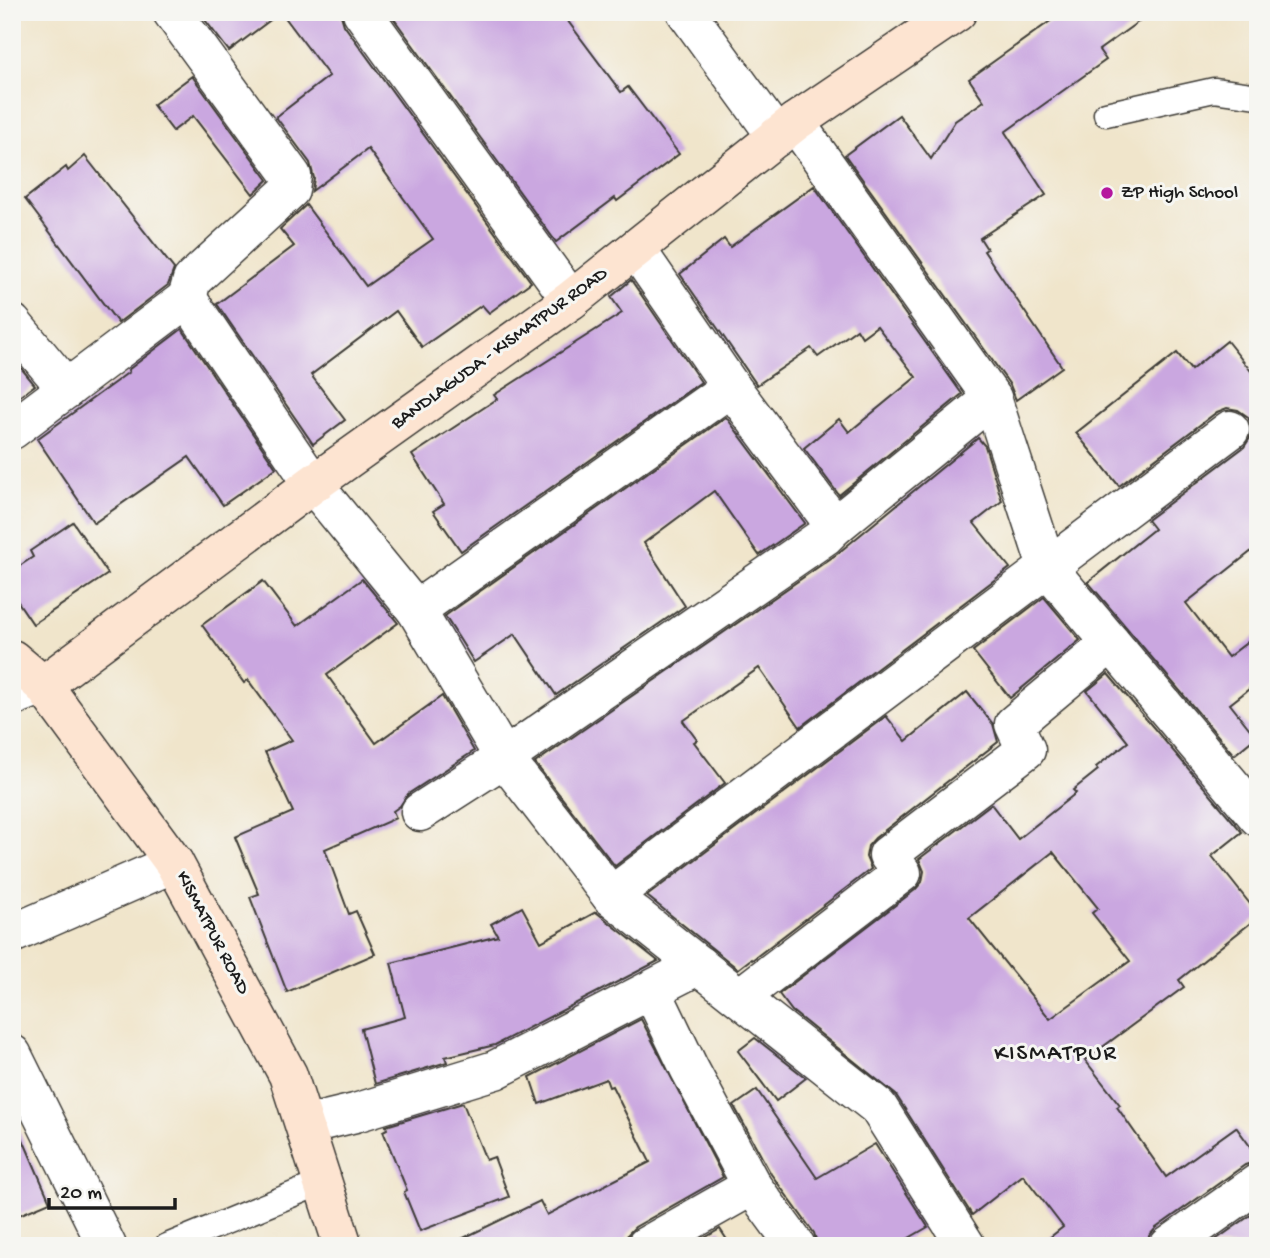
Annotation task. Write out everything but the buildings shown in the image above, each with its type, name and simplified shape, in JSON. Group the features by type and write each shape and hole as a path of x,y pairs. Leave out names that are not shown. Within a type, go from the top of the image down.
{"street":[{"path":"12,430 187,298 192,279 290,190 292,176 172,12"},
{"path":"362,12 571,300"},
{"path":"686,12 786,130 992,398 1047,567 1258,817"},
{"name":"BANDLAGUDA - KISMATPUR ROAD","path":"27,691 571,300 786,130 943,16"},
{"path":"636,250 730,387 835,526"},
{"path":"187,298 313,484 416,610 504,758 611,896 878,1107 965,1245"},
{"path":"12,323 67,389"},
{"path":"416,610 730,387"},
{"path":"420,812 504,758 825,536 992,398"},
{"path":"611,896 1230,430"},
{"path":"740,997 902,873 888,855 1026,750 1014,724 1111,643"},
{"name":"KISMATPUR ROAD","path":"12,659 27,691 174,863 288,1075 343,1246"},
{"path":"12,934 174,863"},
{"path":"304,1125 355,1113 495,1070 699,965"},
{"path":"652,991 689,1068 752,1185 796,1246"},
{"path":"12,1054 107,1246"},
{"path":"1169,1246 1258,1184"},
{"path":"646,1246 752,1185"}],"lane":[{"path":"1106,114 1214,90 1258,96"},
{"path":"167,1246 323,1182"}],"place":[{"name":"ZP High School","path":"1107,193"}],"district":[{"name":"KISMATPUR","path":"1056,1054"}]}
